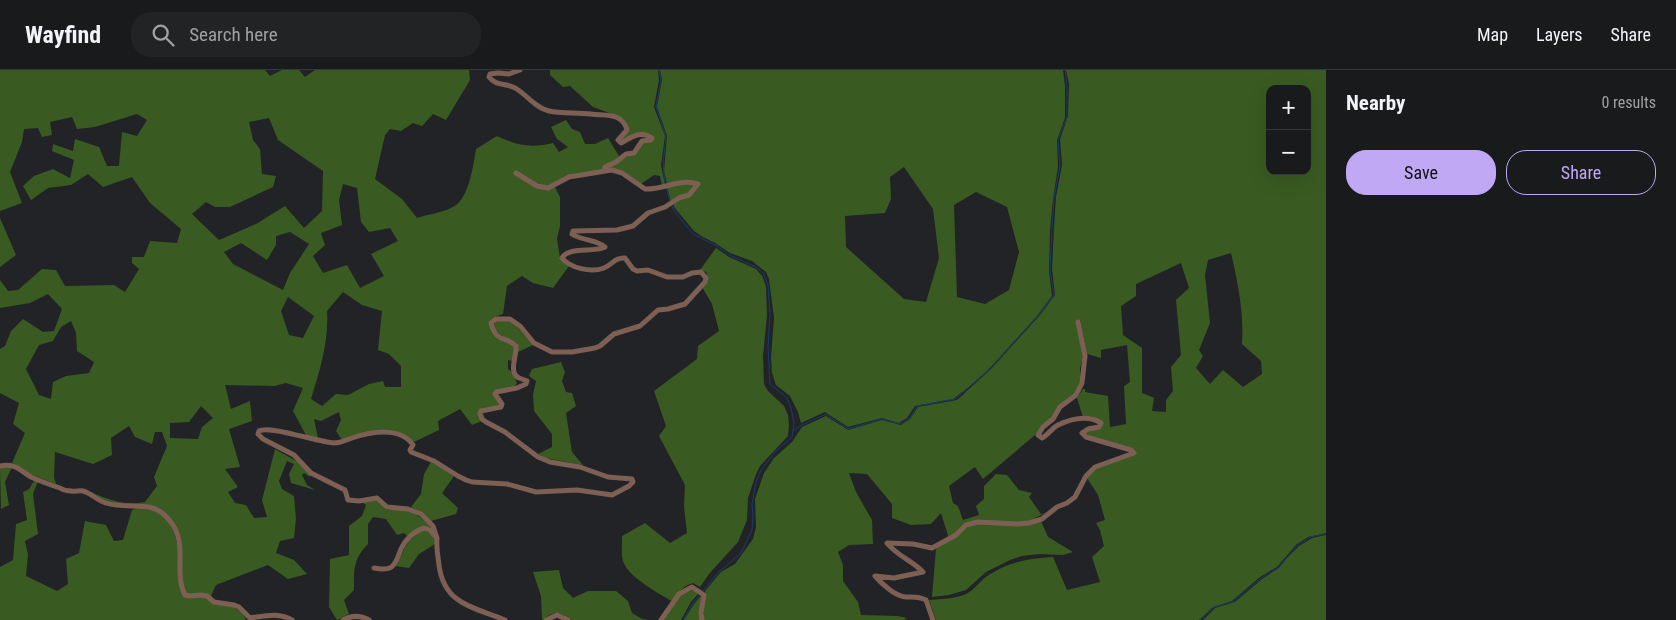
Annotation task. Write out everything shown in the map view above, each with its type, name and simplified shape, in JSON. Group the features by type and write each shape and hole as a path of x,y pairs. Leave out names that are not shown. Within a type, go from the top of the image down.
{"street":[{"path":"520,70 509,74 494,73 490,74 489,77 496,83 515,87 529,100 550,111 607,114 618,118 627,127 627,130 618,140 621,143 639,134 645,134 652,138 651,140 642,141 634,153 623,156 605,167 604,171"},
{"path":"505,620 464,604 450,594 440,576 436,532 428,520 415,510 387,507 377,498 359,501 348,500 345,490 311,473 294,455 263,439 258,434 262,429 280,431 335,443 378,432 396,434 411,441 413,445 410,450 411,452 434,461 458,476 472,482 507,484 536,492 577,490 612,495 633,482 632,478 608,477 580,467 550,462 538,457 505,432 486,422 480,413 501,407 502,404 495,394 496,392 517,388 528,381 519,378 514,372 516,346 514,343 499,338 491,327 492,321 502,318 510,319 520,326 534,342 552,352 572,352 600,346 614,334 640,326 658,310 685,304 705,282 706,278 701,272 677,278 667,277 648,270 636,271 622,257 617,258 601,269 576,267 562,258 564,254 598,250 605,247 598,242 586,241 576,237 572,234 572,231 616,230 633,226 648,213 689,195 698,184 695,182 682,183 644,189 622,173 612,170 569,177 548,188 537,186 516,172"},
{"path":"934,620 926,600 918,597 903,597 881,584 875,576 888,578 923,572 893,550 887,544 888,542 932,548 956,535 966,526 978,522 1018,524 1042,519 1057,507 1075,497 1086,476 1095,467 1134,453 1131,450 1086,437 1082,434 1088,429 1099,427 1101,423 1096,420 1084,418 1056,426 1042,438 1038,435 1060,407 1076,395 1082,383 1085,356 1078,322"},
{"path":"0,466 12,466 31,477 72,492 83,491 107,504 132,507 145,506 159,510 172,522 180,543 180,580 185,594 189,596 207,596 214,602 234,604 250,618 274,615 286,616 292,620"},
{"path":"374,568 382,570 392,567 397,563 406,541 418,530 424,528 430,530 437,538"},
{"path":"661,620 679,594 692,587 704,595 701,613 702,620"},
{"path":"546,620 557,615 568,620"},
{"path":"343,620 353,616 360,616 369,620"}],"green space":[{"path":"0,70 265,70 270,76 282,70 299,70 305,77 315,70 469,70 470,80 446,120 433,114 422,126 413,123 401,131 390,129 385,135 375,179 402,199 417,218 447,210 457,204 466,191 476,149 497,136 525,145 553,143 559,152 568,147 557,139 551,127 566,120 572,129 580,132 585,144 595,144 608,138 619,156 602,170 574,174 551,185 544,186 515,174 548,189 555,187 560,197 560,226 557,239 560,258 569,266 553,288 533,283 522,276 507,286 503,314 490,321 491,329 515,347 513,361 508,360 508,369 512,372 517,383 514,387 496,391 500,406 481,410 482,421 472,425 460,409 438,421 439,430 414,442 389,431 342,440 336,431 341,420 339,412 321,421 314,419 318,438 306,435 293,411 303,388 286,383 274,386 225,385 231,409 250,401 252,421 229,429 240,467 225,469 238,487 228,492 235,503 246,505 254,518 267,517 262,500 275,449 298,462 311,475 310,477 304,473 302,475 307,485 315,490 291,483 289,474 294,464 287,461 279,481 282,489 294,496 296,519 294,538 280,541 276,553 294,560 307,574 288,579 268,565 216,585 210,598 187,594 184,591 176,530 166,514 161,510 107,502 91,492 117,502 145,502 157,486 154,477 167,446 162,432 155,432 152,444 135,437 129,426 111,438 112,455 93,464 55,452 54,477 56,484 30,474 12,463 25,433 13,424 19,403 0,393 0,349 5,346 11,331 23,319 43,332 54,331 62,309 48,294 30,303 0,308 0,280 8,291 18,290 42,269 56,270 65,286 114,285 125,292 139,269 132,263 132,257 144,257 150,241 177,243 181,229 150,203 132,177 103,187 88,174 71,185 48,188 31,200 23,186 34,176 53,169 70,178 74,160 52,151 53,144 73,151 75,139 99,147 107,166 119,166 122,132 137,136 147,120 137,114 95,127 77,129 72,117 50,122 52,135 42,137 38,128 24,129 22,142 10,172 22,203 0,211","holes":["269,118 278,140 323,171 322,211 304,228 285,206 256,224 219,240 192,214 206,202 215,207 230,207 273,187 276,176 262,174 260,149 253,140 249,122","343,184 357,188 361,222 369,232 390,228 398,241 371,254 384,276 360,288 347,265 323,273 313,256 325,245 321,233 342,225 339,200","290,232 309,244 290,273 283,290 233,264 224,252 241,243 267,260 276,245 276,236","343,292 362,305 382,311 378,350 389,354 401,366 401,387 385,387 383,381 369,384 348,395 336,394 322,406 311,399 323,355 327,311","288,297 314,316 303,338 289,335 281,311","71,321 76,333 77,351 94,362 89,373 66,376 53,382 51,399 39,395 26,369 39,345 53,341 61,327","201,406 213,418 202,427 198,439 170,438 170,423 189,422"]},
{"path":"550,70 658,70 659,80 654,107 665,136 661,165 665,185 662,186 660,176 654,175 641,184 621,170 606,169 628,156 643,142 649,141 647,134 619,141 628,128 612,114 593,107 570,86 563,87 550,75"},
{"path":"660,70 1063,70 1065,118 1057,140 1058,167 1050,231 1049,271 1052,296 1037,316 988,370 953,399 915,406 907,418 899,423 882,418 848,427 825,412 801,423 790,396 776,385 772,373 771,357 774,318 769,279 766,272 752,261 730,253 694,231 674,207 673,203 690,195 699,182 667,184 664,171 667,136 657,107 662,80","holes":["904,167 933,209 939,258 926,302 904,299 846,247 845,216 885,213 891,199 890,177","976,192 1007,207 1019,252 1009,290 985,304 957,297 954,205"]},
{"path":"1066,70 1326,70 1326,533 1308,537 1296,545 1277,567 1260,577 1232,601 1213,607 1199,620 936,620 929,600 967,594 989,575 1021,561 1053,557 1067,590 1100,582 1092,557 1104,546 1096,523 1105,520 1098,495 1087,478 1096,468 1136,454 1084,434 1102,422 1083,417 1077,398 1083,389 1085,389 1085,392 1108,396 1110,427 1126,424 1124,386 1130,382 1127,345 1101,350 1101,358 1087,354 1080,320 1076,321 1083,356 1080,369 1081,383 1076,395 1041,427 1035,435 983,479 975,467 949,486 953,503 958,506 963,520 979,515 976,506 984,499 984,486 996,474 1007,475 1019,490 1032,493 1029,497 1041,514 1045,513 1029,521 1017,523 976,521 949,539 941,513 931,524 911,525 892,518 892,504 867,474 849,473 856,492 872,520 873,544 849,545 838,552 843,565 843,581 858,602 861,615 907,618 904,620 704,620 705,591 721,572 735,564 753,539 756,527 755,499 764,473 774,458 792,442 802,427 826,416 848,430 882,420 901,425 910,419 918,407 957,400 991,369 1040,315 1055,295 1052,269 1056,197 1062,165 1060,139 1068,116 1069,84","holes":["1231,253 1241,309 1242,344 1261,361 1262,374 1243,387 1223,370 1210,384 1196,368 1203,356 1199,350 1210,323 1205,275 1208,260","1181,263 1189,288 1176,300 1181,355 1171,367 1173,391 1166,400 1166,412 1152,411 1154,398 1142,393 1142,348 1123,335 1121,306 1136,296 1136,284"]},
{"path":"696,184 688,194 671,202 667,187"},
{"path":"0,218 16,255 0,267"},
{"path":"716,248 729,257 756,269 762,276 766,286 767,315 763,356 764,384 768,391 784,406 788,415 788,436 760,466 756,474 748,498 747,520 738,542 709,574 700,587 693,583 686,586 672,601 637,579 626,567 622,555 622,536 645,523 670,543 687,533 684,506 685,485 659,436 666,426 654,391 697,359 698,346 719,331 712,304 702,287 707,280 707,274 700,270"},
{"path":"497,321 512,321 533,345 518,352 517,343 506,338 495,329 493,326"},
{"path":"561,362 565,372 562,381 566,392 572,393 576,406 566,413 572,452 583,465 545,458 538,454 552,447 552,434 534,411 533,395 536,381 529,376 532,369"},
{"path":"431,462 454,476 442,493 458,508 456,514 431,521 421,512 411,507 421,494 424,474"},
{"path":"12,467 5,482 9,505 1,509 0,468"},
{"path":"34,481 38,481 33,494 38,534 25,541 28,554 26,576 57,591 68,584 66,559 79,553 85,521 106,525 114,541 123,540 132,510 139,508 151,510 161,514 169,522 174,532 178,544 183,593 209,598 229,605 243,614 246,620 0,620 0,567 13,560 16,524 27,520 23,492 29,489"},
{"path":"379,501 387,510 400,509 412,513 423,519 432,528 419,528 408,537 404,533 397,535 386,519 373,517 368,524 368,544 359,555 355,565 354,590 344,600 349,614 337,620 329,607 330,559 349,555 349,526 362,516 366,505 362,502"},
{"path":"1041,521 1048,537 1073,552 1063,555 1039,554 1022,556 986,572 966,590 932,597 936,549 967,527 978,523"},
{"path":"424,529 435,537 435,544 419,554 409,568 396,566 409,541"},
{"path":"1326,535 1326,620 1203,620 1215,608 1235,602 1262,579 1279,568 1299,546 1312,538"},
{"path":"559,570 563,588 573,598 588,591 616,591 628,601 632,613 642,619 649,620 572,620 564,615 554,613 542,620 541,596 533,572"},
{"path":"694,589 699,593 691,602 681,620 663,620 678,597"},
{"path":"702,594 701,620 684,620 694,604"}],"waterway":[{"path":"659,70 661,80 656,107 666,137 663,163 665,184"},
{"path":"793,431 826,414 848,429 882,419 900,424 909,419 917,406 955,399 989,370 1038,316 1054,295 1050,270 1052,229 1054,198 1060,166 1058,139 1067,117 1065,70"},
{"path":"666,188 670,201"},
{"path":"671,204 674,211 693,234 717,246 729,255 756,267 763,273 768,285 770,315 768,347 770,384 787,398 794,423 792,437 776,451 761,470 756,482 752,504 752,530 744,547 740,554 719,572 703,591"},
{"path":"1200,620 1214,607 1233,602 1261,578 1278,568 1297,546 1310,537 1326,534"},
{"path":"683,620 700,594"}]}
